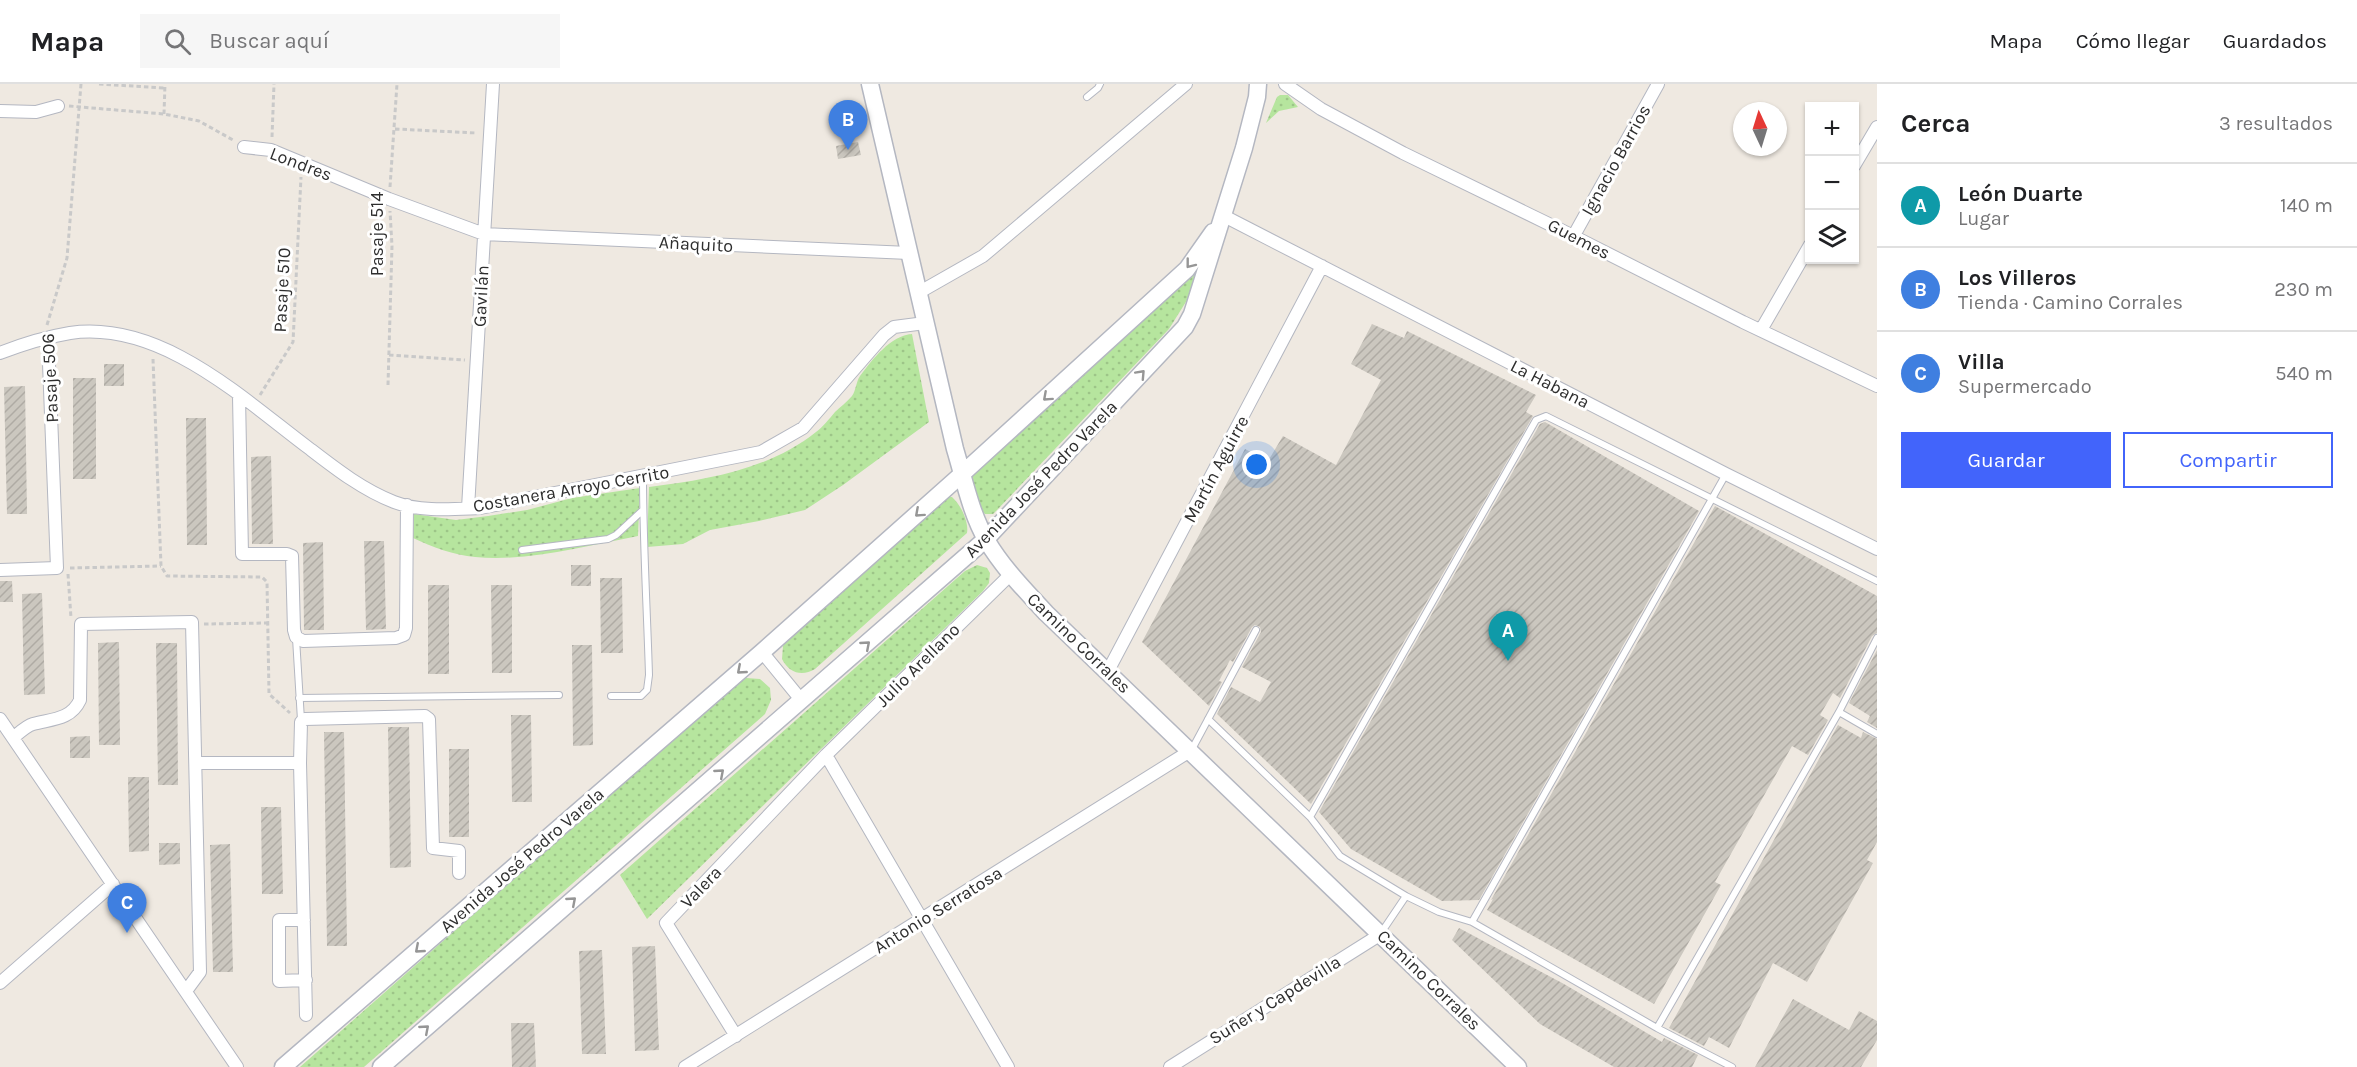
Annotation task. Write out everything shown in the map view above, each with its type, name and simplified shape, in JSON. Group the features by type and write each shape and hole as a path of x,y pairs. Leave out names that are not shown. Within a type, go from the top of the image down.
{"street":[{"name":"Gavilán","path":"468,508 493,84"},
{"name":"Camino Corrales","path":"870,84 962,474 986,539 1010,575 1046,613 1518,1067"},
{"path":"918,293 983,256 1186,84"},
{"name":"Avenida José Pedro Varela","path":"381,1067 986,539 1185,327 1192,314 1224,216 1257,97 1257,84"},
{"name":"Guemes","path":"1285,84 1321,109 1366,134 1877,386"},
{"name":"Ignacio Barrios","path":"1573,237 1658,84"},
{"path":"0,111 36,112 58,106"},
{"path":"1859,157 1877,126"},
{"name":"Londres","path":"244,147 271,150 389,199 484,234"},
{"name":"Avenida José Pedro Varela","path":"283,1067 762,652 962,474 1187,269 1224,216"},
{"name":"La Habana","path":"1224,216 1877,549"},
{"name":"Añaquito","path":"484,234 909,253"},
{"path":"1761,330 1805,252"},
{"name":"Martín Aguirre","path":"1108,671 1322,266"},
{"name":"Costanera Arroyo Cerrito","path":"0,353 71,333 96,332 122,335 153,345 201,368 350,479 396,503 451,510 740,458 761,452 803,428 884,335 894,327 925,323"},
{"name":"Pasaje 506","path":"0,570 57,568 48,338"},
{"path":"239,396 242,554 292,556 296,637 303,641 396,638 404,635 406,628 407,505"},
{"name":"Julio Arellano","path":"826,755 1010,575"},
{"path":"13,738 31,724 60,718 77,707 80,700 81,624 192,622 194,625 200,972 186,991"},
{"path":"762,652 802,701"},
{"path":"306,1015 300,763 301,722 304,719 425,716 429,719 433,848 459,852 459,873"},
{"path":"0,720 237,1067"},
{"name":"Antonio Serratosa","path":"685,1067 1190,751"},
{"path":"826,755 1008,1067"},
{"name":"Valera","path":"735,1036 666,923 826,755"},
{"path":"197,763 300,763"},
{"path":"0,983 113,884"},
{"path":"304,920 279,920 279,981 306,980"},
{"name":"Suñer y Capdevilla","path":"1170,1067 1381,934"}],"lane":[{"path":"1087,97 1100,84"},
{"path":"1310,817 1536,420 1546,416 1877,581"},
{"path":"1472,921 1726,474"},
{"path":"610,696 641,696 647,690 649,675 643,476"},
{"path":"522,550 608,539 616,535 643,510"},
{"path":"1190,751 1256,630"},
{"path":"296,637 301,722"},
{"path":"1657,1028 1839,712 1877,638"},
{"path":"299,698 559,695"},
{"path":"1839,712 1877,734"},
{"path":"1208,719 1310,817 1340,856 1406,896 1439,912 1472,921 1657,1028 1732,1067"},
{"path":"1381,934 1406,896"}],"path":[{"name":"Pasaje 506","path":"48,338 47,325 67,258 81,84"},
{"path":"99,84 165,86 164,114"},
{"path":"271,150 274,84"},
{"name":"Pasaje 514","path":"388,385 392,246 389,199 397,84"},
{"name":"Londres","path":"80,106 164,114 199,121 244,147"},
{"path":"395,129 490,133"},
{"name":"Pasaje 510","path":"253,407 292,342 301,164"},
{"path":"153,345 160,566 167,576 262,577 267,582 269,694 301,722"},
{"path":"389,355 477,361"},
{"path":"81,624 70,616 68,568 160,566"},
{"path":"194,625 268,623"}],"green space":[{"path":"1288,95 1298,107 1279,111 1266,123 1277,97"},
{"path":"1203,257 1194,289 1169,329 998,509 993,514 985,514 974,494 972,472"},
{"path":"912,334 929,422 805,510 710,530 683,544 647,547 649,487 693,481 737,471 798,445 821,428 852,396 860,376 883,349 904,335"},
{"path":"640,488 638,536 557,552 495,558 459,554 413,538 414,514 456,520 527,510 572,498"},
{"path":"949,497 955,500 966,519 967,533 815,669 801,673 788,668 782,659 783,646 788,638"},
{"path":"977,565 987,568 990,573 989,583 983,591 647,919 620,875 965,571"},
{"path":"746,678 760,679 770,688 771,700 765,714 364,1067 300,1067 719,698"}],"building":[{"path":"858,142 861,155 838,159 836,146"},
{"path":"1372,324 1404,338 1407,331 1536,395 1526,412 1533,416 1311,804 1217,714 1231,687 1260,702 1271,682 1242,667 1261,632 1260,627 1255,625 1252,627 1233,662 1230,660 1219,681 1222,682 1209,706 1142,642 1245,449 1268,461 1283,436 1336,465 1381,380 1351,364"},
{"path":"104,364 124,364 124,386 104,386"},
{"path":"73,378 96,378 96,479 73,479"},
{"path":"25,386 27,514 7,514 4,387"},
{"path":"186,418 206,418 207,545 187,545"},
{"path":"1545,422 1699,511 1479,900 1442,901 1351,849 1319,812 1540,424"},
{"path":"271,456 273,544 252,544 251,457"},
{"path":"1715,506 1877,596 1877,633 1872,636 1840,698 1833,693 1820,715 1828,720 1808,755 1792,746 1715,882 1721,885 1654,1004 1487,910"},
{"path":"364,541 384,541 386,629 366,630"},
{"path":"323,542 324,630 304,630 303,543"},
{"path":"571,565 591,565 591,586 571,586"},
{"path":"600,578 622,578 623,653 601,653"},
{"path":"0,581 12,581 13,602 0,602"},
{"path":"428,585 449,585 449,674 428,674"},
{"path":"491,585 512,585 512,673 492,673"},
{"path":"42,593 45,694 24,695 22,594"},
{"path":"119,642 120,745 99,745 98,643"},
{"path":"156,643 177,643 178,785 158,785"},
{"path":"572,645 592,645 593,745 573,746"},
{"path":"1877,650 1877,728 1867,722 1870,716 1849,703"},
{"path":"511,715 531,715 532,802 512,802"},
{"path":"1838,725 1861,738 1863,732 1877,739 1877,842 1867,860 1873,863 1807,982 1773,963 1729,1048 1709,1037 1704,1046 1669,1028"},
{"path":"388,727 409,727 411,867 390,868"},
{"path":"324,732 344,732 347,946 327,946"},
{"path":"90,736 90,758 70,758 70,737"},
{"path":"449,749 469,749 469,837 449,837"},
{"path":"128,777 149,777 149,851 129,852"},
{"path":"261,807 281,807 283,894 262,894"},
{"path":"159,843 180,843 180,864 159,865"},
{"path":"230,844 233,972 213,972 210,845"},
{"path":"1459,928 1564,984 1662,1042 1664,1038 1698,1055 1692,1067 1614,1067 1540,1024 1452,940"},
{"path":"655,946 659,1050 635,1051 632,947"},
{"path":"602,950 606,1054 582,1054 579,951"},
{"path":"1793,999 1849,1030 1859,1011 1877,1021 1877,1040 1861,1067 1755,1067"},
{"path":"511,1023 534,1023 536,1067 512,1067"}],"place":[{"name":"Los Villeros","path":"848,150"},
{"name":"León Duarte","path":"1508,661"},
{"name":"Villa","path":"127,933"}]}
